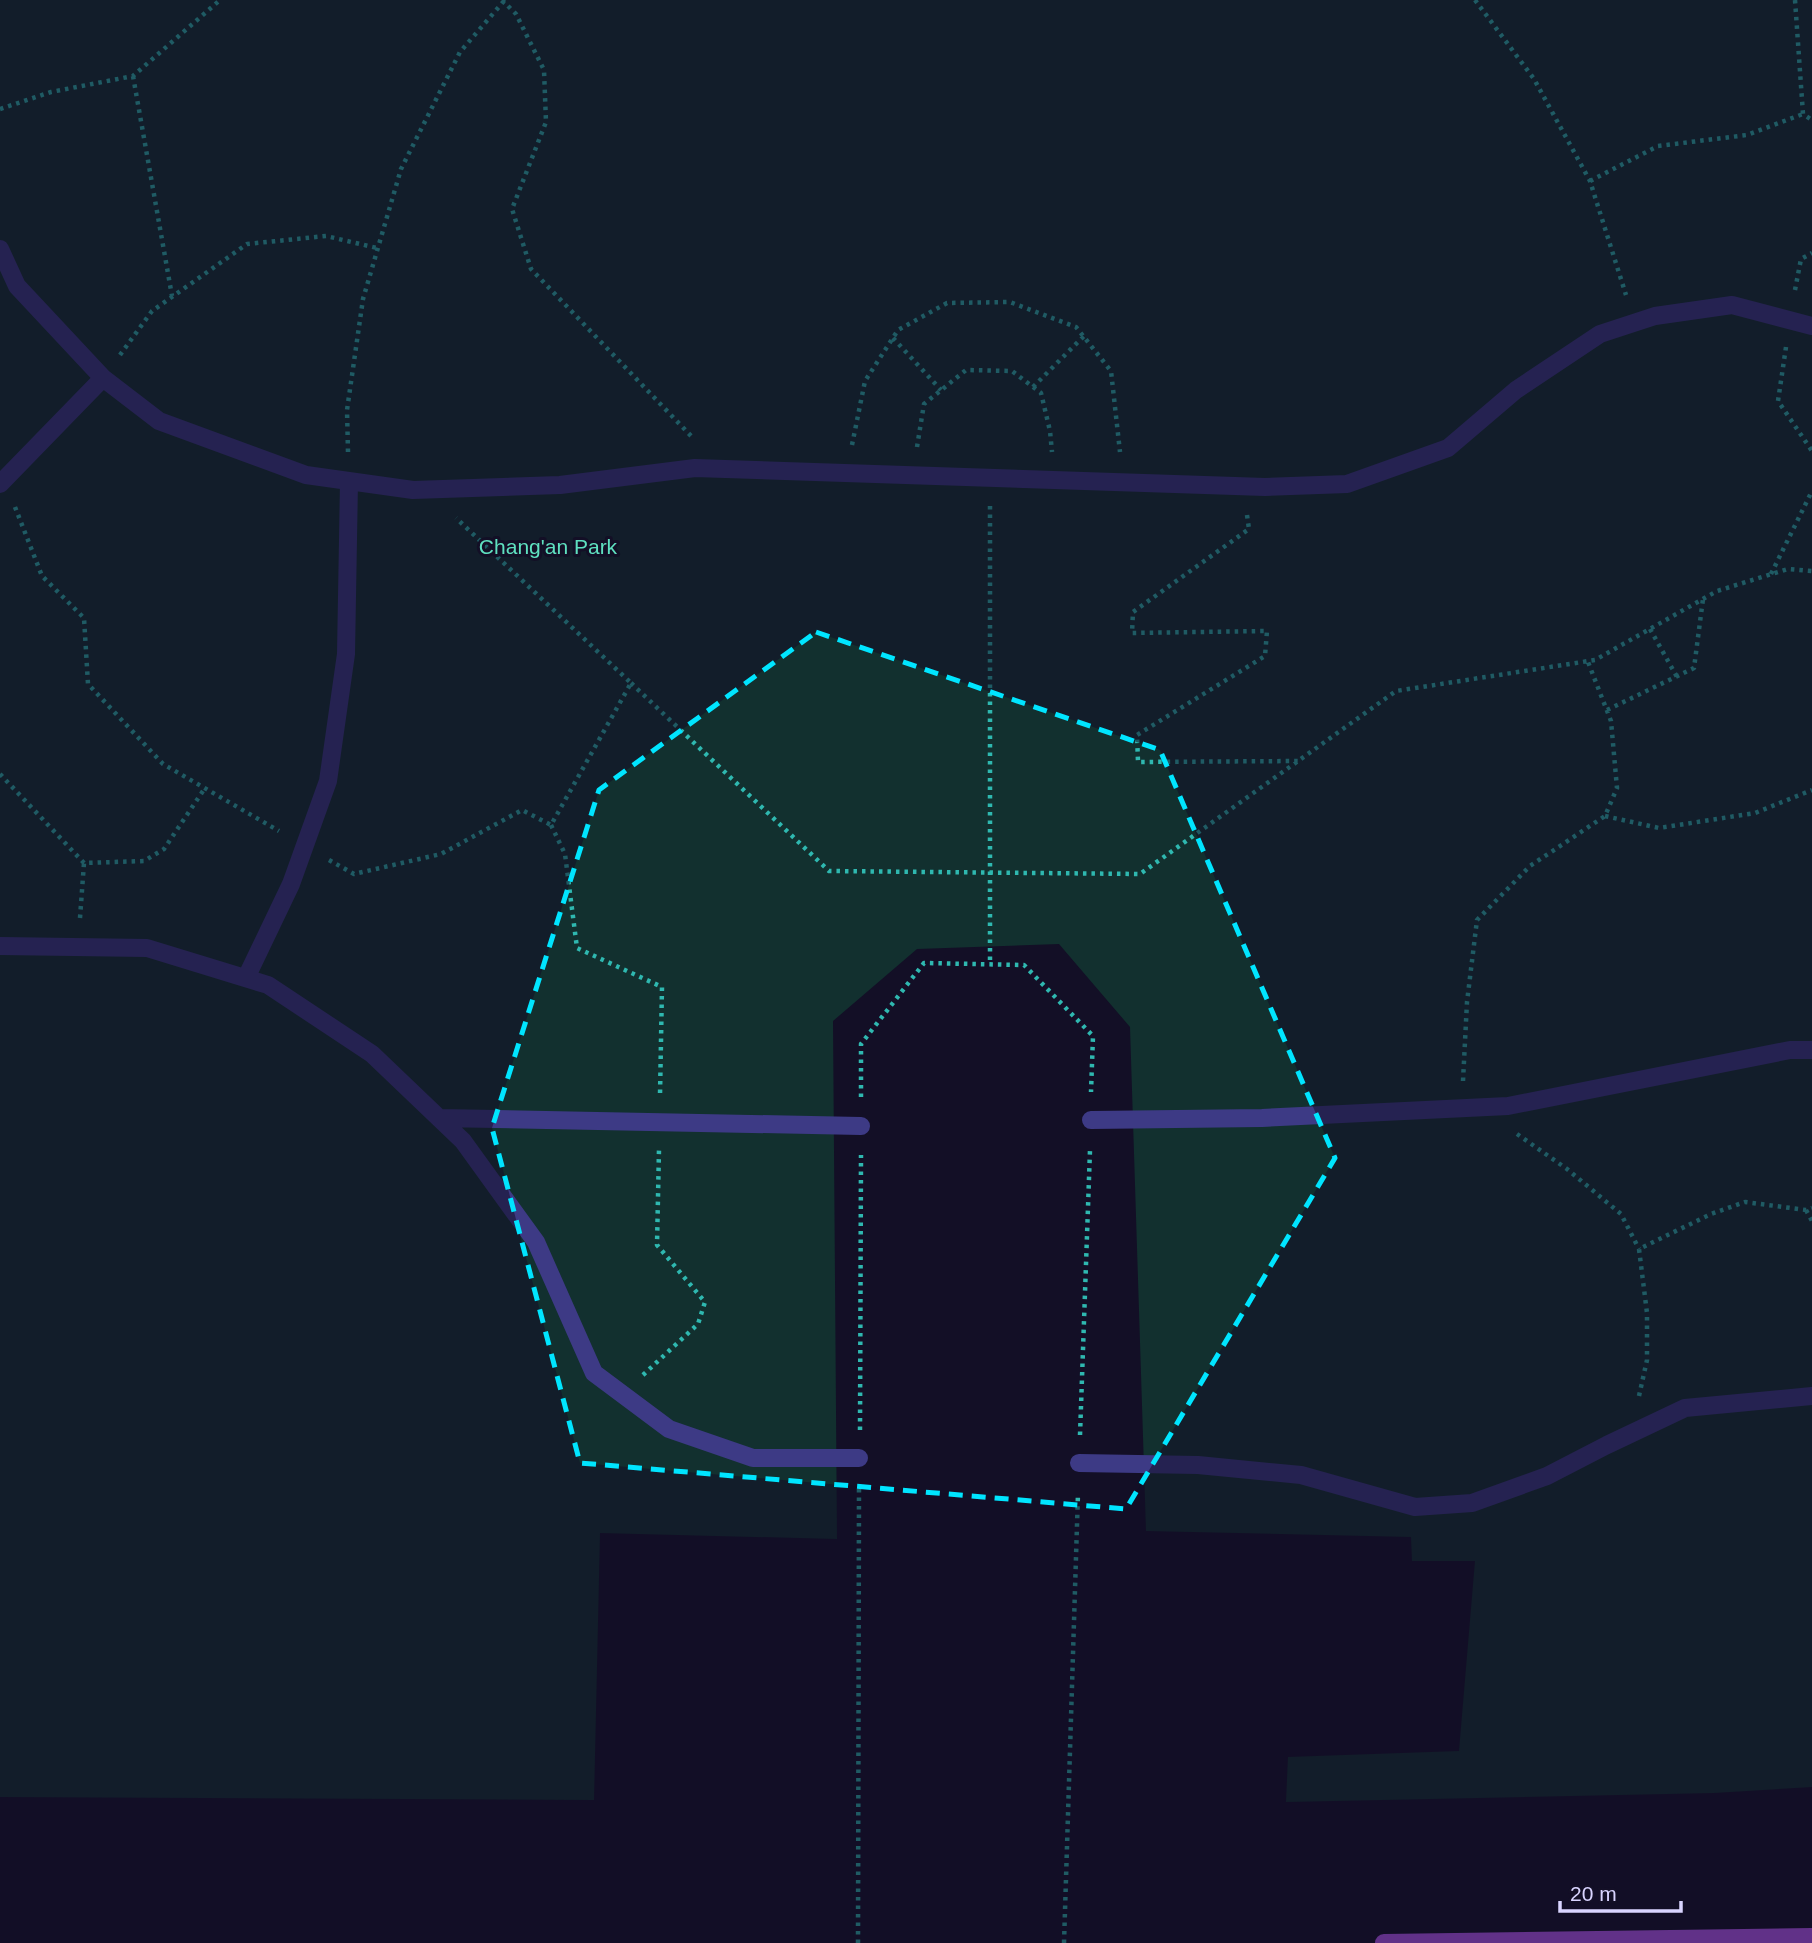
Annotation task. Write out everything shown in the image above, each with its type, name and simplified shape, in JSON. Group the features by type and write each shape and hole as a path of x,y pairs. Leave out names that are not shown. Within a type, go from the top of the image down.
{"main road":[{"path":"1384,1943 1812,1937"}],"lane":[{"path":"0,249 17,286 103,378 159,421 306,475 413,490 560,485 695,468 1243,486 1347,484 1448,448 1516,390 1600,334 1655,316 1732,305 1812,326"},
{"path":"0,484 103,378"},
{"path":"246,978 291,884 328,781 346,654 349,482"},
{"path":"0,946 147,948 268,985 372,1054 463,1141 536,1242 594,1373 669,1429 753,1458 859,1458"},
{"path":"1091,1120 1262,1118 1508,1106 1790,1050 1812,1050"},
{"path":"439,1118 861,1126"},
{"path":"1079,1463 1198,1465 1301,1475 1415,1507 1472,1503 1547,1476 1685,1408 1812,1396"}],"path":[{"path":"0,109 51,92 133,76 220,0"},
{"path":"349,482 347,410 363,299 401,169 460,52 503,0 516,14 544,70 546,122 512,209 531,269 723,469"},
{"path":"1475,0 1534,79 1590,181 1635,323"},
{"path":"1796,0 1803,114"},
{"path":"133,76 172,296"},
{"path":"1590,181 1658,146 1747,135 1803,114"},
{"path":"1803,114 1812,120"},
{"path":"103,378 152,312 247,244 326,236 378,248"},
{"path":"847,473 865,381 898,330 947,303 1010,302 1076,327 1111,371 1122,482"},
{"path":"1033,387 1084,336"},
{"path":"893,338 941,390"},
{"path":"912,475 924,404 966,370 1012,371 1041,393 1051,431 1054,480"},
{"path":"990,478 990,965"},
{"path":"1243,486 1249,529 1133,612 1132,633 1267,631 1265,656 1137,735 1138,762 1299,761"},
{"path":"1771,575 1812,491"},
{"path":"631,682 829,872 1140,874 1396,691 1595,660 1717,591 1788,569 1812,571"},
{"path":"1607,710 1694,668 1703,599"},
{"path":"1650,629 1676,677"},
{"path":"1588,662 1611,721 1617,788 1605,816 1530,866 1476,920 1466,1002 1470,1108 1567,1169 1621,1214 1639,1249 1647,1313 1647,1360 1628,1436"},
{"path":"0,774 84,863 78,947"},
{"path":"84,863 144,861 164,849 205,788"},
{"path":"1605,816 1659,828 1755,813 1812,790"},
{"path":"858,1943 861,1044 924,963 1024,965 1093,1036 1064,1943"},
{"path":"1639,1249 1711,1214 1745,1202 1809,1209 1812,1221"}],"highlighted area":[{"path":"816,632 1160,750 1335,1158 1126,1509 580,1463 492,1128 599,790"}],"green space":[{"name":"Chang'an Park","path":"0,0 1812,0 1812,1787 1714,1793 1286,1802 1288,1757 1459,1751 1475,1561 1412,1561 1411,1537 1146,1531 1130,1027 1059,944 917,949 833,1021 837,1539 600,1533 594,1800 0,1797"}]}
